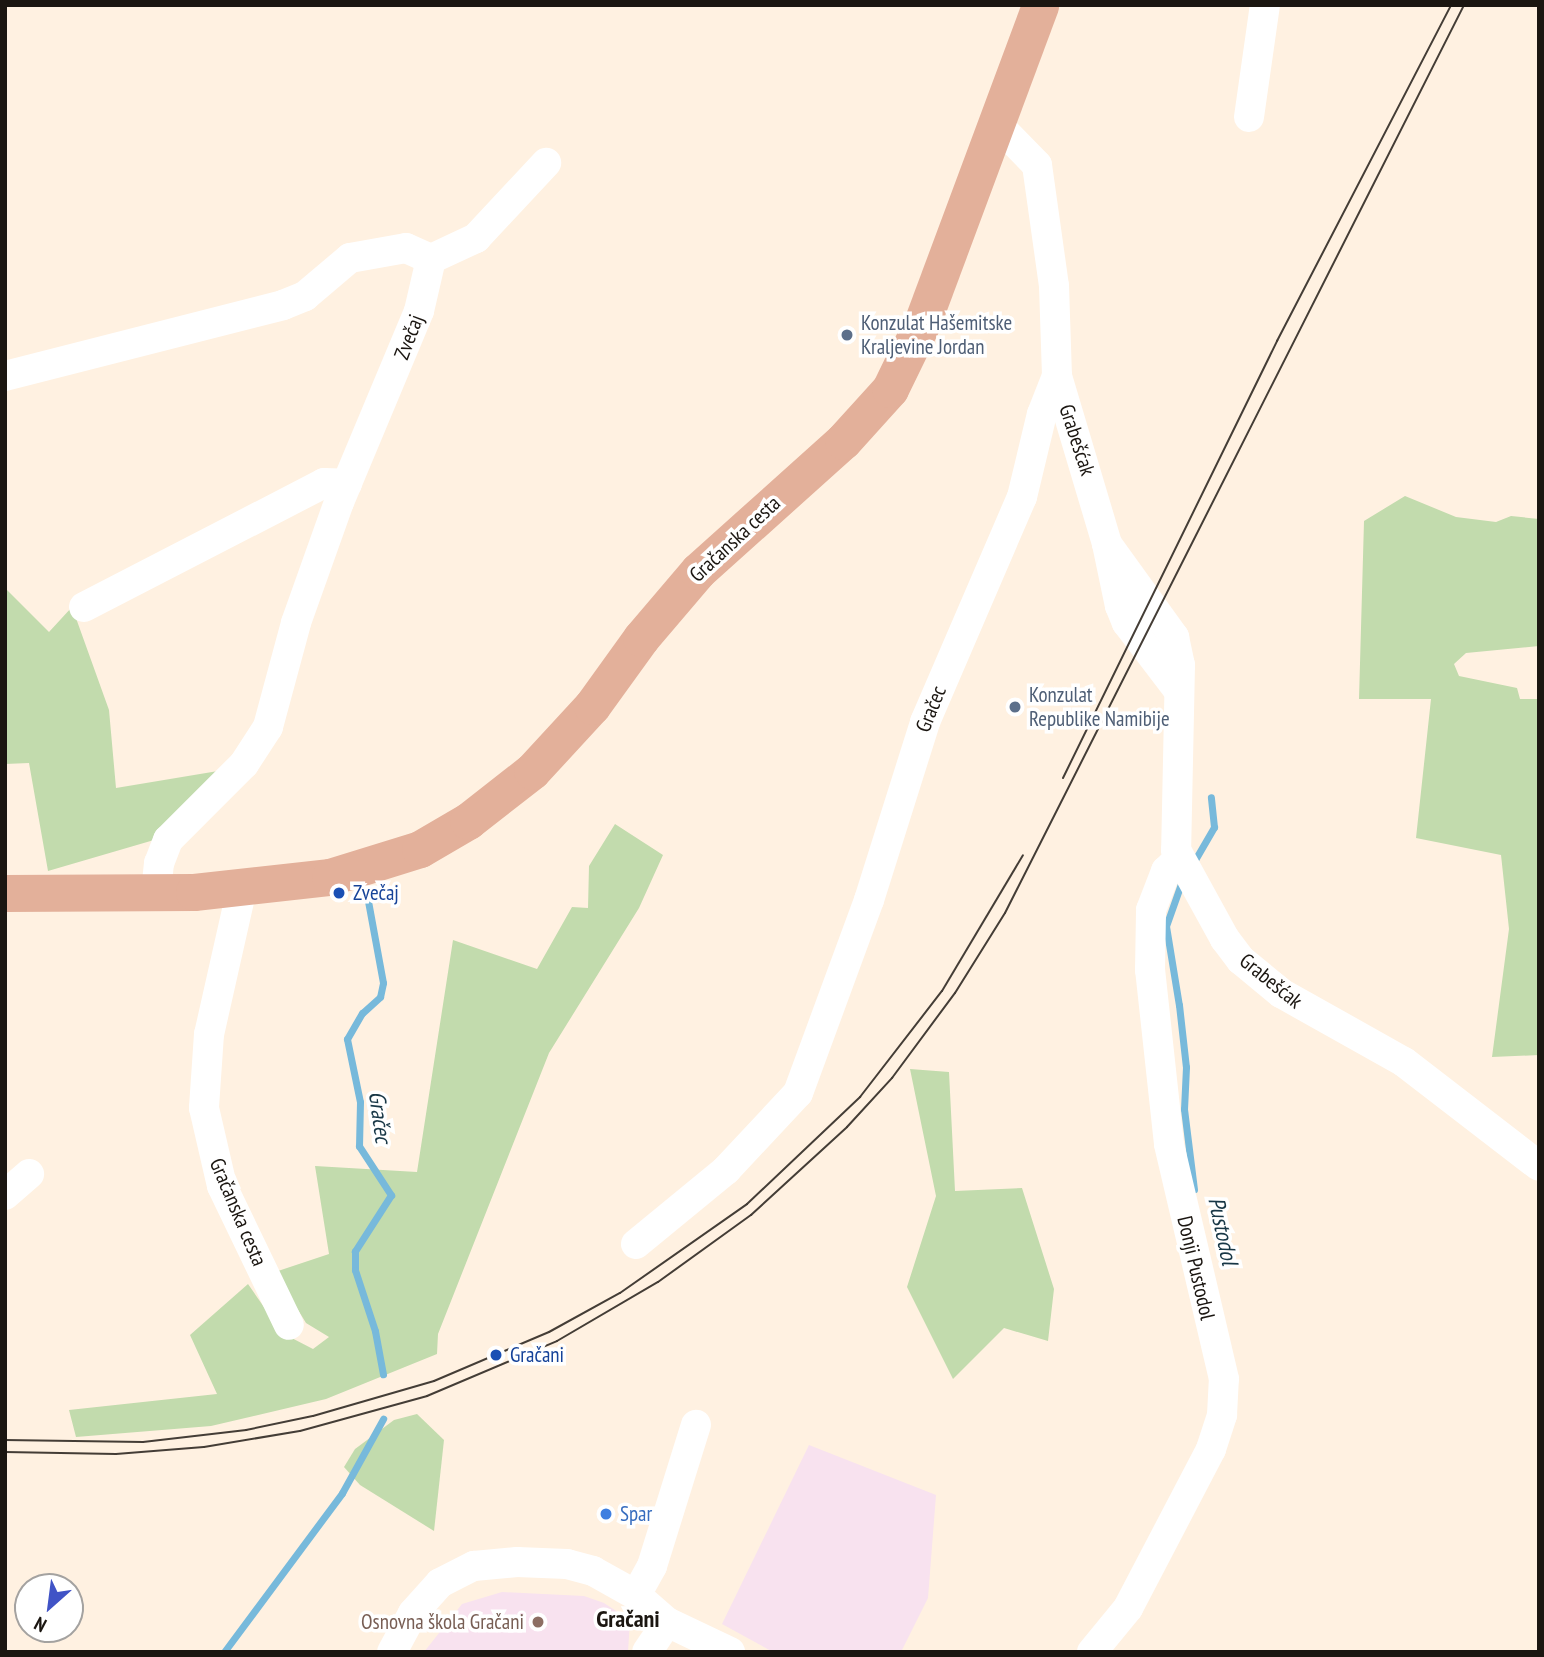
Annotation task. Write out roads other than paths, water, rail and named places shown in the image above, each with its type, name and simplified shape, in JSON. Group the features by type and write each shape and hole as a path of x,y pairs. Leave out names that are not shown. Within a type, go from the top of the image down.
{"main road":[{"name":"Gračanska cesta","path":"5,893 156,892 242,888 330,877 420,849 468,821 551,752 698,571 844,441 890,389 922,323 1040,5"}],"street":[{"path":"1249,117 1265,5"},
{"name":"Gračec","path":"636,1244 726,1170 798,1093 869,900 925,722 1011,527 1042,414 1057,376 1054,286 1043,184 1027,150 996,123"},
{"path":"5,376 283,305 305,296 350,258 406,248 431,259 476,238 546,163"},
{"name":"Zvečaj","path":"156,892 159,863 168,840 233,777 268,727 296,623 347,484 419,311 430,279 431,259"},
{"name":"Grabešćak","path":"1057,376 1107,544 1113,585 1127,623 1177,687 1185,871 1225,939 1261,978 1308,1011 1404,1062 1539,1166"},
{"path":"84,607 324,483 347,484"},
{"name":"Donji Pustodol","path":"1092,1652 1128,1608 1211,1449 1222,1415 1224,1379 1169,1144 1149,957 1151,909 1166,871 1185,871"},
{"name":"Gračanska cesta","path":"242,888 209,1034 204,1108 222,1186 289,1325"},
{"path":"5,1195 29,1174"},
{"path":"636,1595 652,1566 696,1425"},
{"path":"392,1652 426,1594 458,1571 474,1566 567,1564 593,1571 636,1595 667,1622 730,1652"},
{"path":"647,1652 667,1622"}],"waterway":[{"name":"Pustodol","path":"1192,865 1214,827 1211,797"},
{"name":"Pustodol","path":"1183,878 1166,926 1186,1067 1184,1109 1194,1189"},
{"name":"Gračec","path":"368,901 383,983 380,997 362,1013 347,1039 360,1102 359,1146 391,1195 355,1251 355,1270 375,1331 383,1374"},
{"name":"Gračec","path":"224,1652 342,1493 383,1419"}],"tram line":[{"path":"1063,778 1277,341 1451,5"},
{"path":"5,1452 116,1454 204,1447 300,1431 427,1396 557,1341 658,1282 751,1215 847,1127 892,1078 955,993 1005,913 1464,5"},
{"path":"5,1440 143,1442 246,1430 313,1416 434,1381 549,1332 620,1293 747,1204 860,1097 942,991 1023,855"}],"place":[{"name":"Konzulat Hašemitske Kraljevine Jordan","path":"847,335"},
{"name":"Konzulat Republike Namibije","path":"1015,707"},
{"name":"Zvečaj","path":"339,893"},
{"name":"Gračani","path":"496,1355"},
{"name":"Spar","path":"606,1514"},
{"name":"Osnovna škola Gračani","path":"538,1622"}],"district":[{"name":"Gračani","path":"628,1619"}]}
